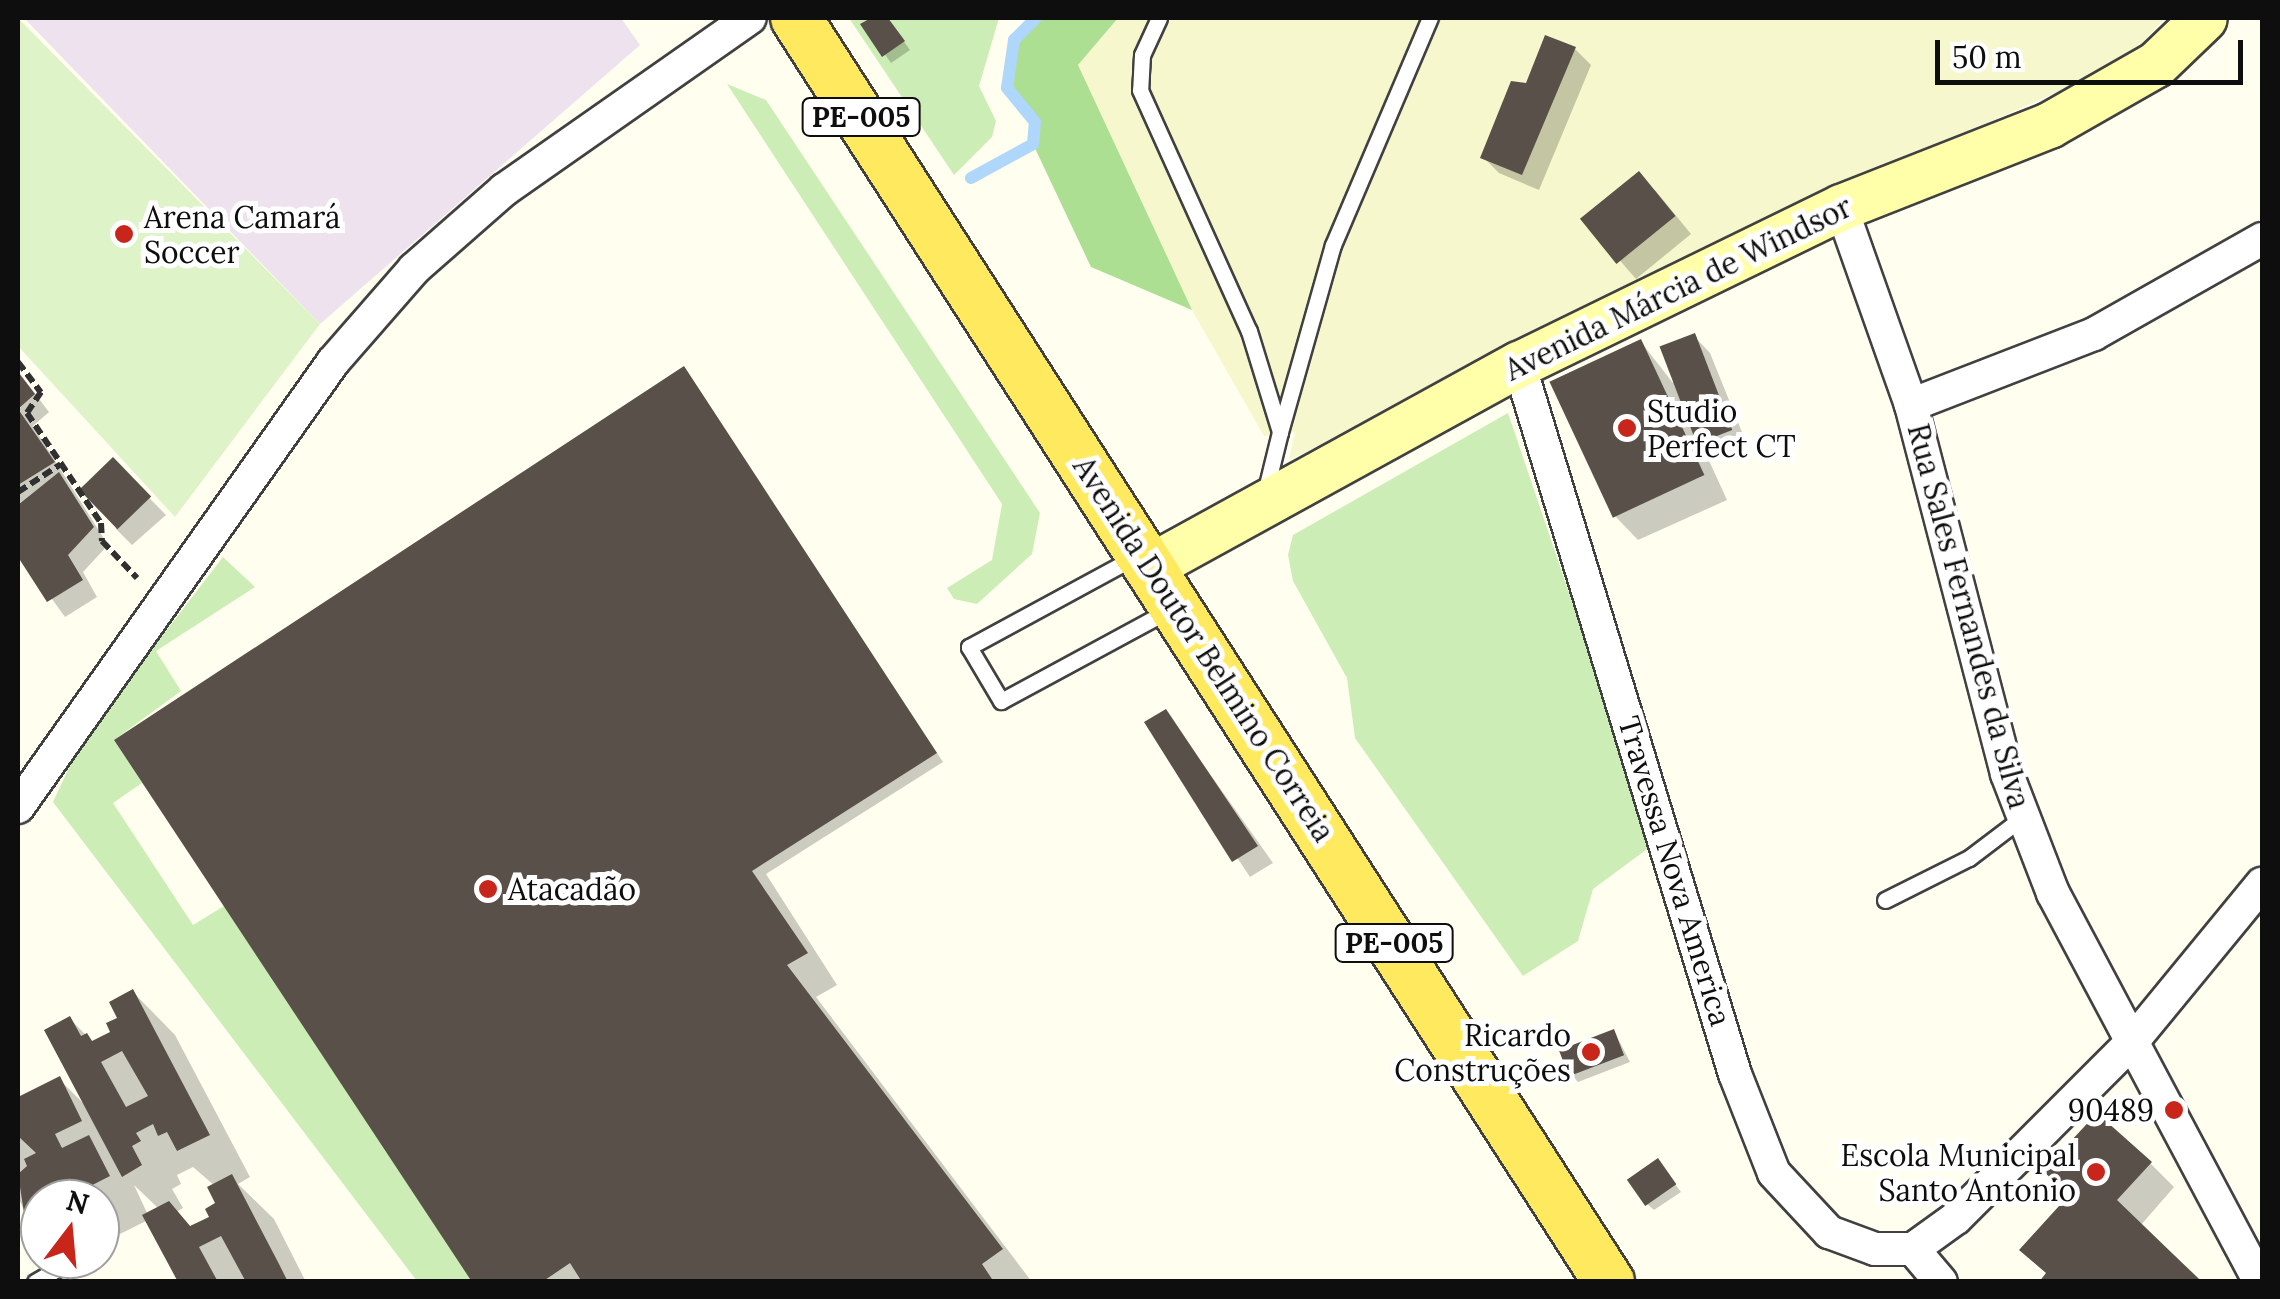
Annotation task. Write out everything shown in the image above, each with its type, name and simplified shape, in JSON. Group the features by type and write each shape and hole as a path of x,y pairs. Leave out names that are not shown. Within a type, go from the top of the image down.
{"main road":[{"name":"Avenida Doutor Belmino Correia","path":"796,18 1609,1282"}],"street":[{"path":"18,807 158,600 333,362 414,269 504,190 750,18"},
{"name":"Avenida Márcia de Windsor","path":"1157,575 1262,501 1519,364 1841,207 2049,125 2156,64 2204,18"},
{"name":"Rua Sales Fernandes da Silva","path":"1841,207 1911,405 2023,817 2053,894 2260,1282"},
{"path":"1911,405 2094,334 2262,239"},
{"name":"Travessa Nova America","path":"1519,364 1735,1074 1774,1173 1829,1232 1876,1249 1914,1249"},
{"path":"1942,1282 1914,1249 1956,1218 2132,1042 2262,884"}],"lane":[{"path":"1159,18 1142,54 1140,90 1249,331 1280,432"},
{"path":"1262,501 1333,244 1430,18"},
{"path":"1157,575 1002,700 969,647 1157,575"},
{"path":"1885,900 1970,858 2023,817"}],"path":[{"path":"18,362 41,392 26,413 101,523 102,542 158,600"},
{"path":"18,492 61,464"}],"shaded area":[{"path":"24,18 621,18 640,45 320,324"}],"green space":[{"name":"Arena Camará Soccer","path":"18,18 320,324 175,517 18,346"},
{"path":"849,18 999,18 979,86 996,121 992,137 954,175"},
{"path":"1036,18 1118,18 1078,65 1192,310 1091,267 1033,144 1035,122 1007,88 1014,40"},
{"path":"1118,18 2165,18 2125,62 1926,150 1289,460 1295,432 1264,436 1168,268 1078,65"},
{"path":"727,84 766,100 1040,513 1032,554 977,604 954,599 947,588 992,560 1002,504"},
{"path":"1508,413 1654,844 1593,889 1578,941 1523,976 1355,738 1347,678 1293,581 1288,555 1293,535"},
{"path":"223,557 255,587 156,651 181,691 114,740 142,783 113,803 193,925 224,906 472,1281 417,1281 53,802 82,740"}],"building":[{"path":"871,18 888,18 905,41 882,57 860,24"},
{"path":"1545,35 1576,47 1522,175 1480,158 1511,81 1526,83"},
{"path":"1639,171 1676,216 1616,264 1580,219"},
{"path":"1695,333 1732,430 1697,444 1660,347"},
{"name":"Studio Perfect CT","path":"1641,339 1704,475 1613,518 1549,382"},
{"name":"Atacadão","path":"684,366 937,753 752,871 808,953 787,965 1003,1249 982,1264 994,1282 582,1282 570,1263 542,1282 472,1282 114,740"},
{"path":"18,372 35,394 18,409"},
{"path":"18,409 55,462 18,485"},
{"path":"113,457 151,497 117,529 79,490"},
{"path":"59,472 94,527 68,555 83,580 47,602 18,557 18,505"},
{"path":"1166,709 1258,846 1232,862 1144,722"},
{"path":"133,989 210,1135 177,1151 167,1132 158,1136 153,1124 136,1133 141,1141 132,1146 142,1165 122,1177 44,1030 70,1016 81,1036 87,1033 92,1041 110,1032 106,1023 117,1018 109,1002","holes":["122,1051 148,1096 126,1107 101,1062"]},
{"name":"Ricardo Construções","path":"1614,1029 1624,1055 1569,1076 1559,1050"},
{"path":"60,1076 82,1121 55,1134 62,1148 89,1135 110,1176 20,1179 20,1187 18,1174 27,1166 24,1159 36,1153 18,1136 18,1097"},
{"path":"2097,1113 2152,1162 2117,1200 2202,1282 2039,1282 2046,1273 2019,1250 2069,1195 2043,1171"},
{"path":"1658,1158 1676,1184 1645,1206 1627,1180"},
{"path":"232,1174 288,1282 246,1282 221,1236 199,1247 218,1282 178,1282 142,1215 169,1201 190,1226 209,1217 205,1209 215,1203 207,1187"}],"waterway":[{"path":"971,178 1033,144 1035,122 1007,88 1014,40 1036,18"}],"place":[{"name":"Arena Camará Soccer","path":"124,234"},
{"name":"Studio Perfect CT","path":"1627,428"},
{"name":"Atacadão","path":"488,889"},
{"name":"Ricardo Construções","path":"1591,1052"},
{"name":"90489","path":"2174,1110"},
{"name":"Escola Municipal Santo Antonio","path":"2096,1172"}]}
